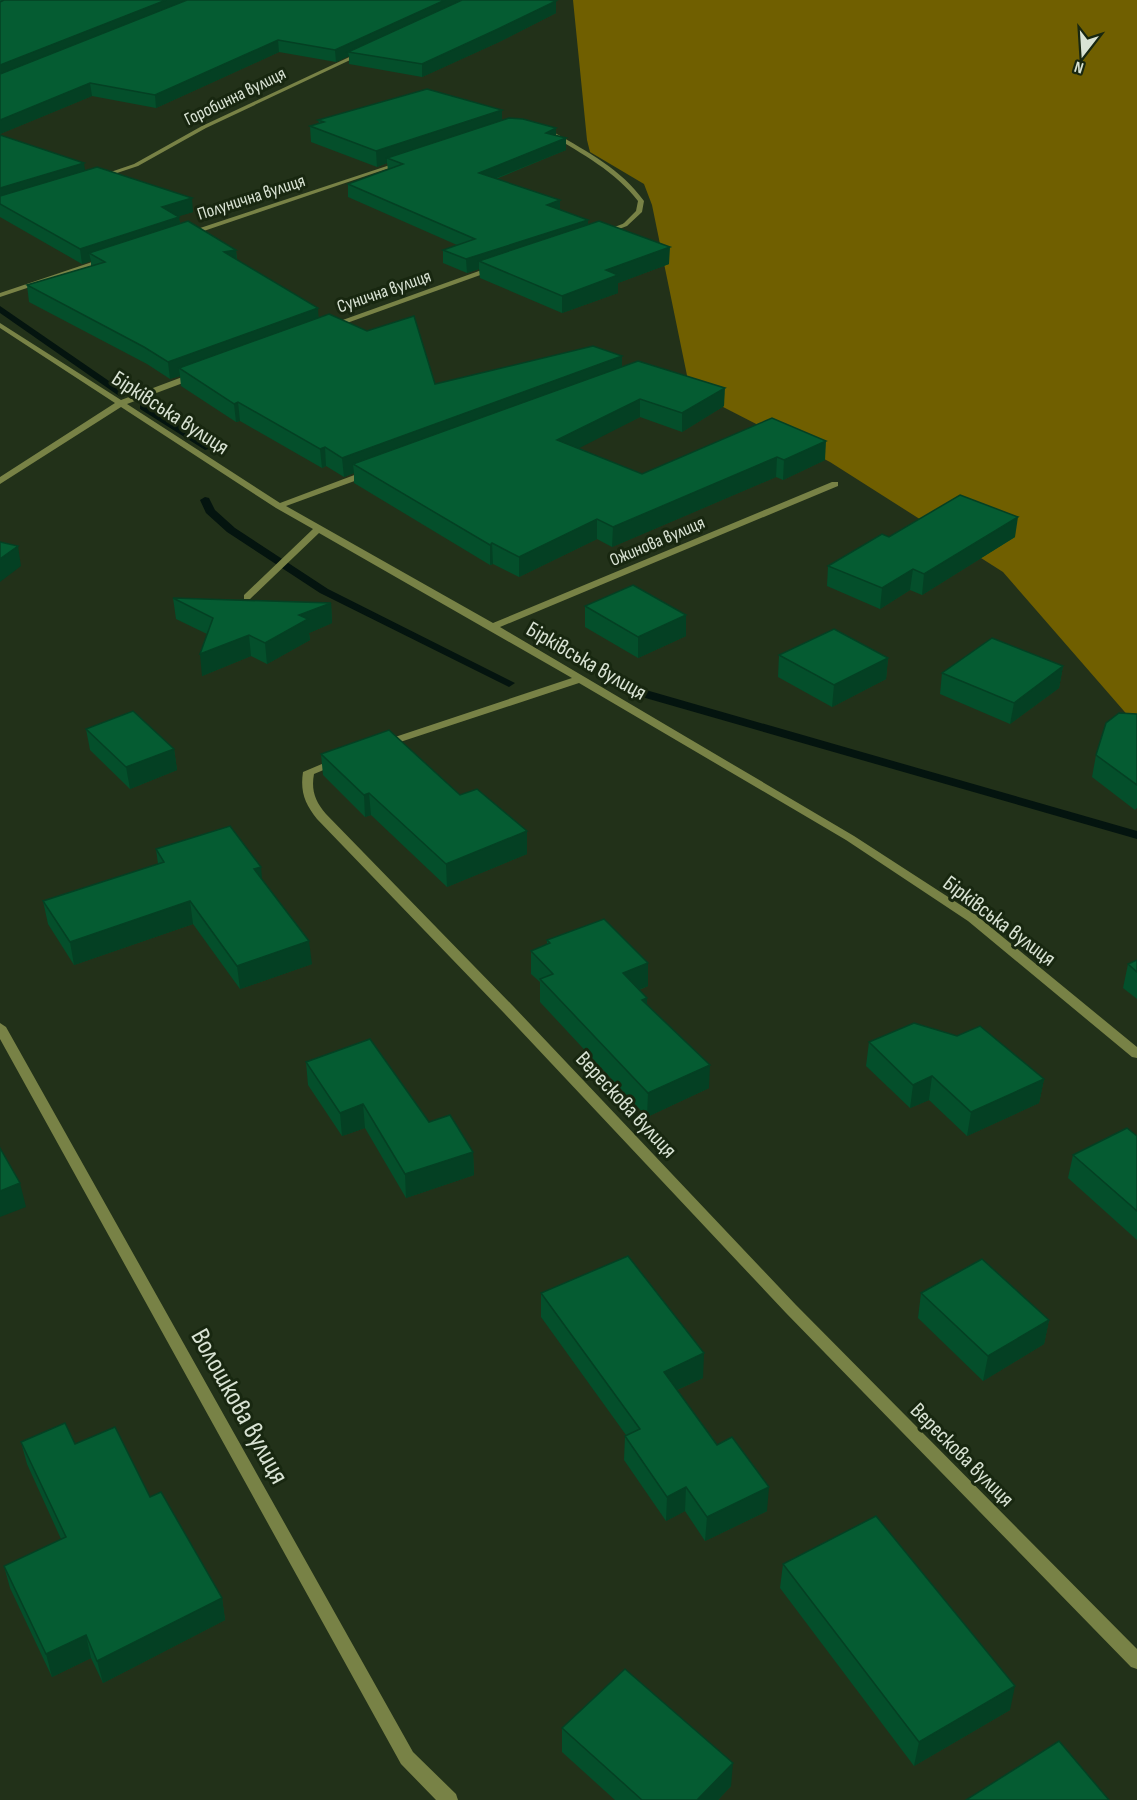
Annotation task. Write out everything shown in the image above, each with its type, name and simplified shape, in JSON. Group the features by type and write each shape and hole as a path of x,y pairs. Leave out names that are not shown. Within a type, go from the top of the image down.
{"street":[{"name":"Горобинна вулиця","path":"91,179 136,165 204,127 370,49"},
{"path":"541,129 550,132 596,160 632,187 641,201 639,212 625,225 591,237"},
{"name":"Полунична вулиця","path":"182,235 408,161"},
{"path":"0,295 113,258"},
{"name":"Сунична вулиця","path":"322,329 501,267"},
{"name":"Бірківська вулиця","path":"0,325 279,506 492,627 850,837 972,918 1137,1054"},
{"path":"0,481 122,403 200,374"},
{"path":"279,506 378,469"},
{"name":"Ожинова вулиця","path":"492,627 835,484"},
{"path":"247,597 318,529"},
{"path":"373,748 580,679"},
{"name":"Верескова вулиця","path":"351,755 309,772 305,788 314,807 799,1317 1137,1661"},
{"name":"Волошкова вулиця","path":"0,1027 406,1758 449,1800"}],"shaded area":[{"path":"573,0 1137,0 1137,726 1003,572 830,462 690,390 652,205 644,184 590,152"}],"building":[{"path":"4,0 166,0 0,65 0,2"},
{"path":"187,0 445,0 335,50 278,40 155,95 90,83 0,120 0,74"},
{"path":"462,0 556,1 422,64 348,52"},
{"path":"427,89 502,110 376,151 310,126 324,122 318,120"},
{"path":"509,118 523,119 556,128 546,133 566,138 479,173 560,200 547,205 588,220 466,259 443,250 475,239 348,184 403,164 387,158"},
{"path":"0,135 84,163 0,188"},
{"path":"97,167 192,198 162,207 179,217 80,249 0,204 0,196"},
{"path":"188,221 236,250 224,252 318,308 168,362 27,285 105,262 89,253"},
{"path":"599,221 670,247 606,270 618,275 562,296 479,261"},
{"path":"329,314 367,331 414,316 435,384 593,346 622,356 342,458 325,447 320,449 238,402 234,404 179,368"},
{"path":"638,361 725,388 682,413 640,399 557,440 642,474 772,418 826,441 784,460 777,457 613,527 597,519 519,557 492,543 490,545 353,464"},
{"path":"960,495 1018,517 924,574 913,569 882,588 828,566 882,534 889,537"},
{"path":"0,542 18,546 0,559"},
{"path":"633,585 686,615 638,637 585,606"},
{"path":"173,598 331,603 299,615 308,619 265,643 249,635 200,654 213,618"},
{"path":"834,629 888,658 834,685 779,655"},
{"path":"992,638 1063,666 1014,703 942,673"},
{"path":"133,711 174,749 126,767 86,729"},
{"path":"1119,713 1137,714 1137,785 1096,755 1106,723"},
{"path":"389,730 460,795 477,789 527,831 446,864 369,793 364,795 321,754"},
{"path":"230,826 261,867 254,869 309,941 237,966 190,901 70,942 43,901 164,862 156,849"},
{"path":"604,919 648,963 623,973 647,998 642,1000 710,1065 648,1093 540,979 553,974 531,951 550,943 547,940"},
{"path":"1137,960 1137,972 1128,964"},
{"path":"914,1023 957,1036 980,1026 1044,1079 971,1112 932,1076 913,1085 869,1042"},
{"path":"370,1039 429,1122 450,1115 473,1152 405,1174 363,1104 340,1113 306,1062"},
{"path":"1127,1128 1137,1136 1137,1211 1073,1155"},
{"path":"0,1148 20,1183 0,1191"},
{"path":"628,1256 704,1353 664,1372 717,1445 732,1437 769,1487 707,1517 686,1487 667,1497 625,1436 640,1429 541,1293"},
{"path":"982,1259 1049,1320 988,1356 921,1293"},
{"path":"65,1423 75,1444 115,1427 150,1497 161,1492 222,1598 97,1661 86,1635 46,1654 4,1566 66,1537 21,1442"},
{"path":"876,1516 1015,1686 919,1742 783,1564"},
{"path":"625,1669 733,1763 697,1800 642,1800 562,1728"},
{"path":"1059,1741 1109,1800 966,1800"}],"waterway":[{"path":"0,309 122,394"},
{"path":"143,407 208,448"},
{"path":"205,500 210,511 231,530 324,591 509,683"},
{"path":"639,692 1137,835"}]}
